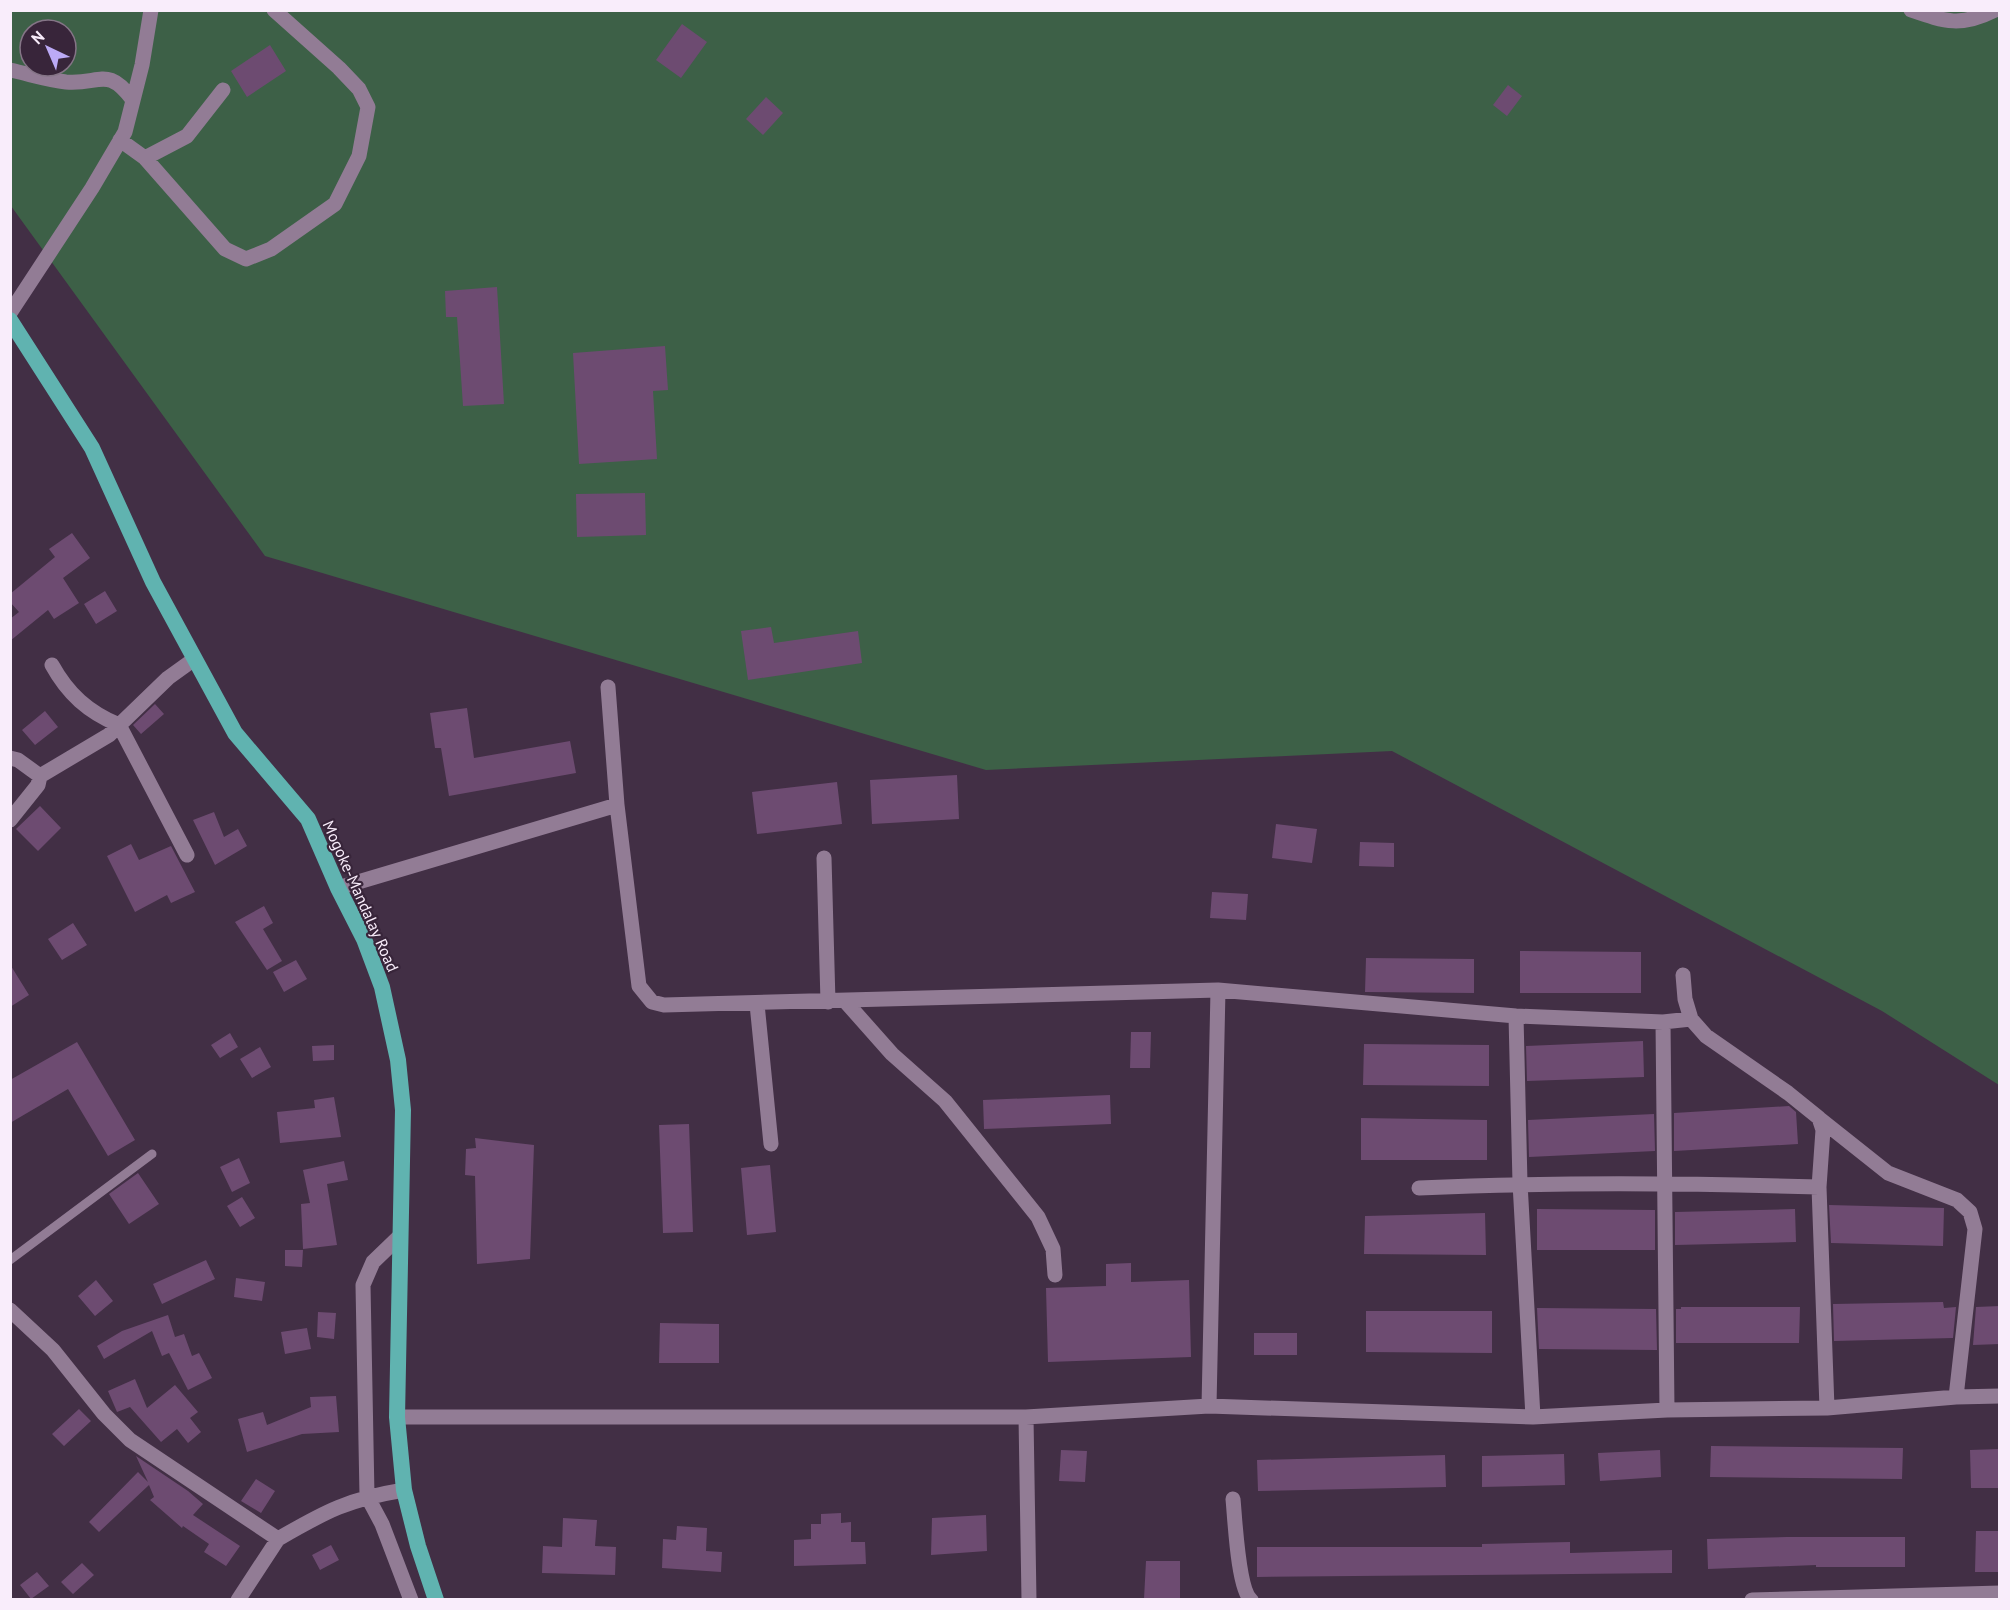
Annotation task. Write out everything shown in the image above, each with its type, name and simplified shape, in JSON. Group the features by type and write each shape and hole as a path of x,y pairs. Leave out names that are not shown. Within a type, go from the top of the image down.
{"highway":[{"name":"Mogoke-Mandalay Road","path":"10,320 92,448 153,582 193,660 235,733 308,819 338,888 364,939 382,987 398,1060 403,1110 397,1417 404,1490 418,1546 436,1599"}],"street":[{"path":"10,313 92,188 120,140 133,100 152,10"},
{"path":"120,140 145,158 225,249 246,259 272,249 335,204 359,156 368,106 359,89 339,68 274,10"},
{"path":"1911,10 1931,17 1969,22 1995,10"},
{"path":"10,70 68,82 101,78 121,83 133,100"},
{"path":"145,158 187,136 224,90"},
{"path":"10,820 38,784 40,776 109,735 168,678 193,660"},
{"path":"52,665 64,687 73,696 104,718 119,725 187,855"},
{"path":"608,687 617,805 639,986 645,997 664,1005 1218,990 1516,1016 1663,1022 1691,1019"},
{"path":"10,758 18,760 40,776"},
{"path":"338,888 617,805"},
{"path":"824,858 828,1002"},
{"path":"1683,975 1685,999 1691,1019 1706,1036 1788,1093 1887,1173 1957,1200 1970,1212 1976,1229 1956,1397"},
{"path":"1209,1406 1218,990"},
{"path":"845,1001 878,1040 945,1101 1038,1216 1053,1249 1055,1275"},
{"path":"757,1004 771,1144"},
{"path":"1516,1016 1520,1183 1533,1417"},
{"path":"1663,1022 1667,1182 1667,1410"},
{"path":"1819,1118 1823,1130 1819,1187 1827,1408"},
{"path":"1419,1188 1520,1183 1667,1182 1819,1187"},
{"path":"400,1236 373,1262 363,1285 366,1496 382,1524 411,1599"},
{"path":"10,1310 53,1350 104,1413 130,1440 278,1539"},
{"path":"397,1417 1026,1417 1209,1406 1533,1417 1667,1410 1827,1408 1956,1397 2000,1396"},
{"path":"1026,1417 1029,1599"},
{"path":"238,1599 278,1539 334,1507 366,1496 404,1490"},
{"path":"1233,1499 1242,1578 1247,1597 1251,1599"},
{"path":"1752,1599 2000,1593"}],"lane":[{"path":"10,1260 152,1154"}],"green space":[{"path":"10,11 1999,11 1999,1085 1882,1011 1392,751 986,770 265,556 11,206"}],"building":[{"path":"682,24 707,42 681,78 656,60"},
{"path":"270,45 286,71 247,97 231,71"},
{"path":"1508,85 1522,96 1507,116 1493,105"},
{"path":"766,97 783,113 763,135 746,119"},
{"path":"497,287 504,404 463,406 457,317 446,317 445,291"},
{"path":"665,346 668,390 653,391 657,459 579,464 573,353"},
{"path":"645,493 646,535 577,537 576,494"},
{"path":"72,533 90,558 63,578 79,603 54,619 48,610 10,641 10,619 19,612 10,602 10,594 55,557 49,549"},
{"path":"105,591 117,611 96,624 84,604"},
{"path":"771,627 774,643 858,631 862,663 748,680 741,631"},
{"path":"155,704 164,714 141,734 133,725"},
{"path":"467,708 474,758 570,741 576,773 449,796 441,748 435,748 430,713"},
{"path":"45,711 58,727 35,745 22,730"},
{"path":"957,775 959,819 872,824 870,780"},
{"path":"837,782 842,824 757,834 752,792"},
{"path":"40,806 61,828 38,851 16,829"},
{"path":"214,812 224,837 238,829 247,846 215,865 193,820"},
{"path":"1276,824 1317,829 1312,863 1272,858"},
{"path":"1360,842 1394,843 1394,867 1359,866"},
{"path":"131,844 139,860 171,846 195,892 171,903 167,895 135,912 107,856"},
{"path":"1212,892 1248,894 1246,920 1210,918"},
{"path":"264,906 273,923 263,929 282,961 267,970 235,922"},
{"path":"73,923 87,945 62,960 48,939"},
{"path":"1520,951 1641,952 1641,993 1520,993"},
{"path":"1366,958 1474,959 1474,993 1365,992"},
{"path":"296,960 307,979 284,992 273,972"},
{"path":"11,966 29,995 10,1007 10,1004"},
{"path":"1131,1032 1151,1032 1150,1068 1130,1068"},
{"path":"230,1033 238,1047 220,1058 211,1045"},
{"path":"1643,1041 1644,1077 1527,1081 1526,1046"},
{"path":"77,1042 135,1140 108,1156 68,1089 10,1123 10,1080"},
{"path":"1364,1044 1489,1045 1489,1086 1363,1085"},
{"path":"334,1045 334,1060 313,1061 312,1046"},
{"path":"260,1047 271,1067 252,1078 240,1059"},
{"path":"1110,1095 1111,1124 984,1129 983,1100"},
{"path":"334,1097 341,1137 280,1143 277,1112 315,1108 314,1100"},
{"path":"1789,1106 1796,1112 1798,1144 1674,1151 1674,1113"},
{"path":"1654,1114 1655,1151 1529,1157 1528,1120"},
{"path":"1361,1118 1487,1120 1487,1160 1361,1160"},
{"path":"689,1124 693,1232 663,1233 659,1125"},
{"path":"475,1138 534,1145 530,1259 477,1264 475,1176 465,1175 466,1149 476,1148"},
{"path":"239,1158 250,1183 232,1192 220,1167"},
{"path":"344,1161 348,1180 327,1184 337,1245 303,1249 301,1204 310,1203 303,1170"},
{"path":"770,1165 776,1232 747,1235 741,1168"},
{"path":"138,1173 159,1204 129,1224 109,1194"},
{"path":"242,1197 255,1218 240,1227 227,1206"},
{"path":"1829,1205 1944,1208 1943,1246 1831,1243"},
{"path":"1537,1209 1655,1210 1655,1250 1537,1250"},
{"path":"1795,1209 1796,1242 1675,1245 1675,1212"},
{"path":"1485,1213 1486,1255 1364,1254 1365,1216"},
{"path":"285,1250 303,1250 302,1267 285,1266"},
{"path":"206,1260 215,1279 162,1304 153,1284"},
{"path":"1131,1263 1131,1282 1189,1280 1191,1357 1048,1362 1046,1288 1106,1286 1106,1264"},
{"path":"236,1278 265,1282 262,1301 234,1297"},
{"path":"96,1280 113,1301 95,1316 78,1296"},
{"path":"1943,1302 1944,1308 1956,1307 1953,1338 1834,1341 1833,1304"},
{"path":"2000,1306 2000,1344 1973,1345 1976,1307"},
{"path":"1681,1307 1800,1307 1799,1343 1676,1343 1676,1309 1681,1309"},
{"path":"1537,1308 1656,1309 1657,1350 1539,1349"},
{"path":"1366,1311 1492,1311 1492,1353 1366,1352"},
{"path":"318,1312 336,1313 334,1339 317,1337"},
{"path":"168,1315 175,1337 184,1334 192,1356 199,1353 212,1378 188,1390 169,1353 162,1356 152,1331 104,1359 97,1346 122,1331"},
{"path":"660,1323 719,1324 719,1363 659,1363"},
{"path":"307,1328 311,1349 285,1354 281,1332"},
{"path":"1254,1333 1297,1333 1297,1355 1254,1355"},
{"path":"135,1379 147,1408 175,1385 198,1412 190,1418 201,1432 188,1443 177,1429 161,1442 130,1407 117,1412 108,1391"},
{"path":"336,1396 339,1432 302,1434 247,1452 238,1419 263,1412 267,1425 311,1407 310,1397"},
{"path":"79,1409 91,1421 64,1446 52,1434"},
{"path":"1711,1446 1903,1448 1902,1479 1710,1477"},
{"path":"2000,1449 2000,1488 1971,1488 1970,1450"},
{"path":"1061,1450 1087,1451 1085,1482 1059,1481"},
{"path":"1660,1450 1661,1477 1600,1481 1598,1453"},
{"path":"1564,1454 1565,1485 1482,1487 1482,1456"},
{"path":"1445,1455 1446,1487 1258,1491 1257,1460"},
{"path":"136,1456 188,1491 203,1504 193,1515 240,1546 226,1566 204,1552 209,1544 183,1526 182,1528 150,1500 154,1497 149,1485 99,1532 89,1522 138,1472 148,1482"},
{"path":"256,1479 275,1491 261,1513 241,1501"},
{"path":"841,1513 841,1523 851,1522 851,1542 865,1542 866,1564 794,1566 794,1540 811,1539 811,1524 821,1524 821,1514"},
{"path":"986,1515 987,1551 931,1555 932,1518"},
{"path":"563,1518 597,1520 595,1546 616,1547 615,1575 542,1573 543,1546 562,1547"},
{"path":"677,1526 707,1528 706,1551 722,1552 721,1572 662,1568 663,1539 676,1540"},
{"path":"1976,1531 2000,1531 2000,1572 1975,1572"},
{"path":"1905,1537 1905,1567 1816,1567 1816,1565 1708,1569 1707,1539"},
{"path":"1570,1542 1570,1553 1672,1550 1672,1573 1257,1577 1257,1547 1482,1547 1482,1544"},
{"path":"331,1545 339,1560 320,1570 312,1555"},
{"path":"1146,1561 1180,1561 1180,1599 1144,1599"},
{"path":"82,1563 94,1575 73,1594 61,1582"},
{"path":"37,1572 49,1586 31,1599 20,1585"}]}
